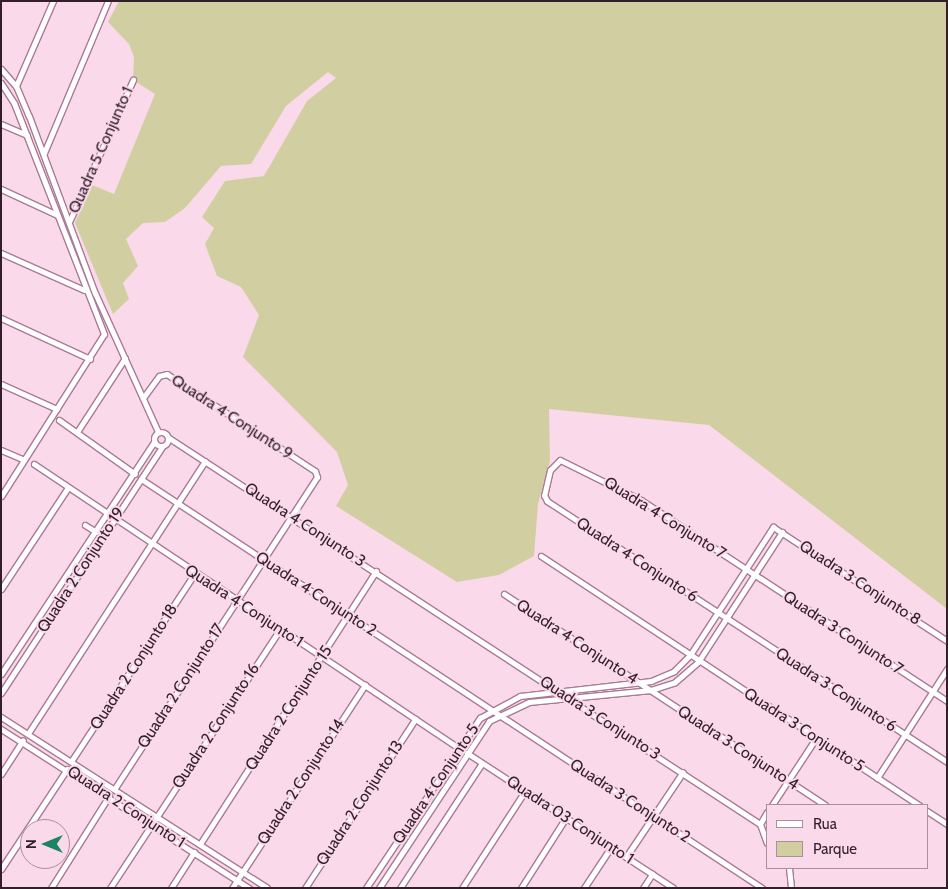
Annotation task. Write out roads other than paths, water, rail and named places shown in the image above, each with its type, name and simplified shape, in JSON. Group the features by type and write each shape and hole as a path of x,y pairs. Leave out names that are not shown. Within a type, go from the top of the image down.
{"street":[{"path":"16,86 53,1"},
{"path":"44,153 108,1"},
{"path":"1,69 16,86 125,358 158,432 135,474 1,674"},
{"name":"Quadra 5 Conjunto 1","path":"70,220 132,80"},
{"path":"1,82 27,135 84,290 104,334 90,359 1,496"},
{"path":"1,124 27,135"},
{"path":"1,189 57,215"},
{"path":"1,253 84,290"},
{"path":"1,318 90,359"},
{"path":"77,432 125,358"},
{"name":"Quadra 4 Conjunto 9","path":"143,398 159,376 172,377 315,471 314,484"},
{"path":"1,384 57,409"},
{"path":"59,420 135,474"},
{"name":"Quadra 4 Conjunto 3","path":"158,432 206,461 440,613"},
{"name":"Quadra 2 Conjunto 19","path":"1,693 168,438"},
{"path":"154,442 162,447"},
{"path":"1,450 24,460"},
{"path":"29,732 180,504 206,461"},
{"name":"Quadra 4 Conjunto 7","path":"547,501 544,495 550,470 557,461 569,463 641,500 755,576"},
{"name":"Quadra 4 Conjunto 1","path":"34,464 67,489 236,602 323,657 415,719 468,751"},
{"name":"Quadra 4 Conjunto 2","path":"141,479 498,714"},
{"name":"Quadra 2 Conjunto 17","path":"115,788 314,484"},
{"path":"1,589 67,489"},
{"name":"Quadra 4 Conjunto 6","path":"547,501 727,619"},
{"path":"84,525 96,532"},
{"name":"Quadra 4 Conjunto 5","path":"366,888 453,753 490,709 520,696 557,690 638,682 674,671 690,655 773,527"},
{"name":"Quadra 3 Conjunto 8","path":"773,527 947,641"},
{"path":"378,888 468,751 498,714 529,702 651,690 676,682 698,662 782,532"},
{"path":"541,556 690,655"},
{"name":"Quadra 2 Conjunto 15","path":"200,844 323,657 376,571"},
{"name":"Quadra 2 Conjunto 18","path":"72,760 195,573"},
{"name":"Quadra 3 Conjunto 7","path":"755,576 947,700"},
{"name":"Quadra 4 Conjunto 4","path":"504,594 651,690"},
{"name":"Quadra 3 Conjunto 3","path":"440,613 760,824"},
{"name":"Quadra 3 Conjunto 6","path":"727,619 903,734 877,778"},
{"name":"Quadra 2 Conjunto 16","path":"110,888 280,630"},
{"name":"Quadra 3 Conjunto 5","path":"690,655 917,804"},
{"path":"947,669 903,734 947,762"},
{"name":"Quadra 2 Conjunto 14","path":"232,888 365,685"},
{"name":"Quadra 3 Conjunto 4","path":"651,690 824,804"},
{"name":"Quadra 3 Conjunto 2","path":"498,714 654,815 762,888"},
{"path":"1,717 29,732 267,888"},
{"name":"Quadra 2 Conjunto 13","path":"305,888 415,719"},
{"name":"Quadra 2 Conjunto 1","path":"1,729 23,740 249,888"},
{"path":"773,804 816,738"},
{"path":"1,774 23,740"},
{"name":"Quadra 03 Conjunto 1","path":"468,751 482,763 565,819 673,888"},
{"path":"453,753 463,760"},
{"path":"400,888 482,763"},
{"path":"1,869 67,769"},
{"path":"626,857 683,772"},
{"path":"462,888 525,791"},
{"path":"51,888 109,796"},
{"path":"928,811 947,824"},
{"path":"766,814 760,824 766,839"},
{"path":"521,888 565,819"},
{"path":"584,888 611,847"},
{"path":"171,888 194,852"},
{"path":"789,869 791,888"},
{"path":"644,888 652,874"}]}
